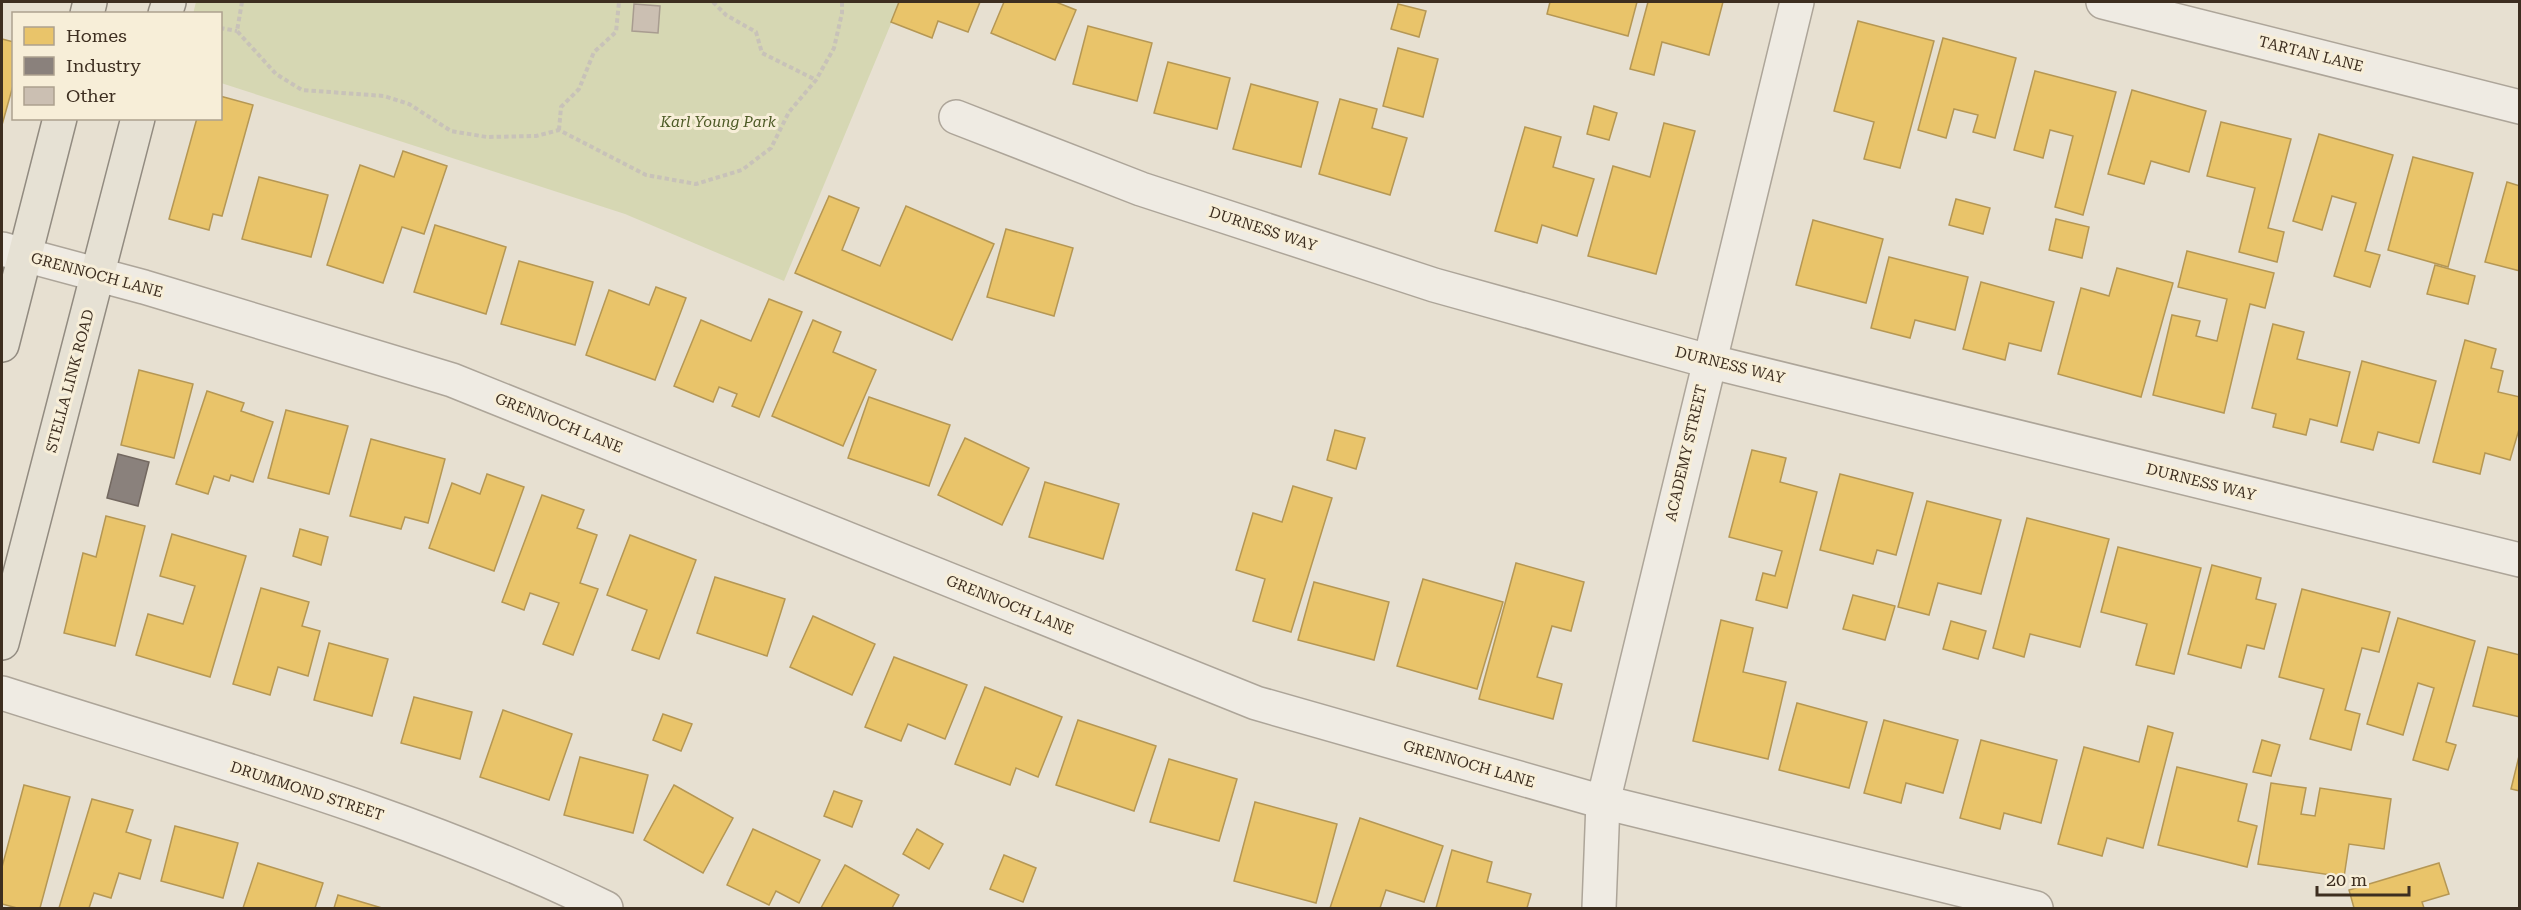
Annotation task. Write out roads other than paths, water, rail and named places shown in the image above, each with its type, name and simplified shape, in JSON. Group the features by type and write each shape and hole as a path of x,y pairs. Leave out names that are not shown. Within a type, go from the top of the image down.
{"main road":[{"path":"2,345 13,252 59,120"},
{"name":"STELLA LINK ROAD","path":"2,643 137,120"}],"street":[{"name":"ACADEMY STREET","path":"1599,909 1603,802 1708,361 1797,2"},
{"name":"TARTAN LANE","path":"2103,2 2520,106"},
{"name":"DURNESS WAY","path":"956,117 1141,189 1434,285 1708,361 2520,560"},
{"name":"GRENNOCH LANE","path":"13,252 452,380 1256,703 1603,802 2036,909"},
{"name":"DRUMMOND STREET","path":"2,693 396,819 566,889 606,909"}],"park label":[{"name":"Karl Young Park","path":"718,122"}]}
